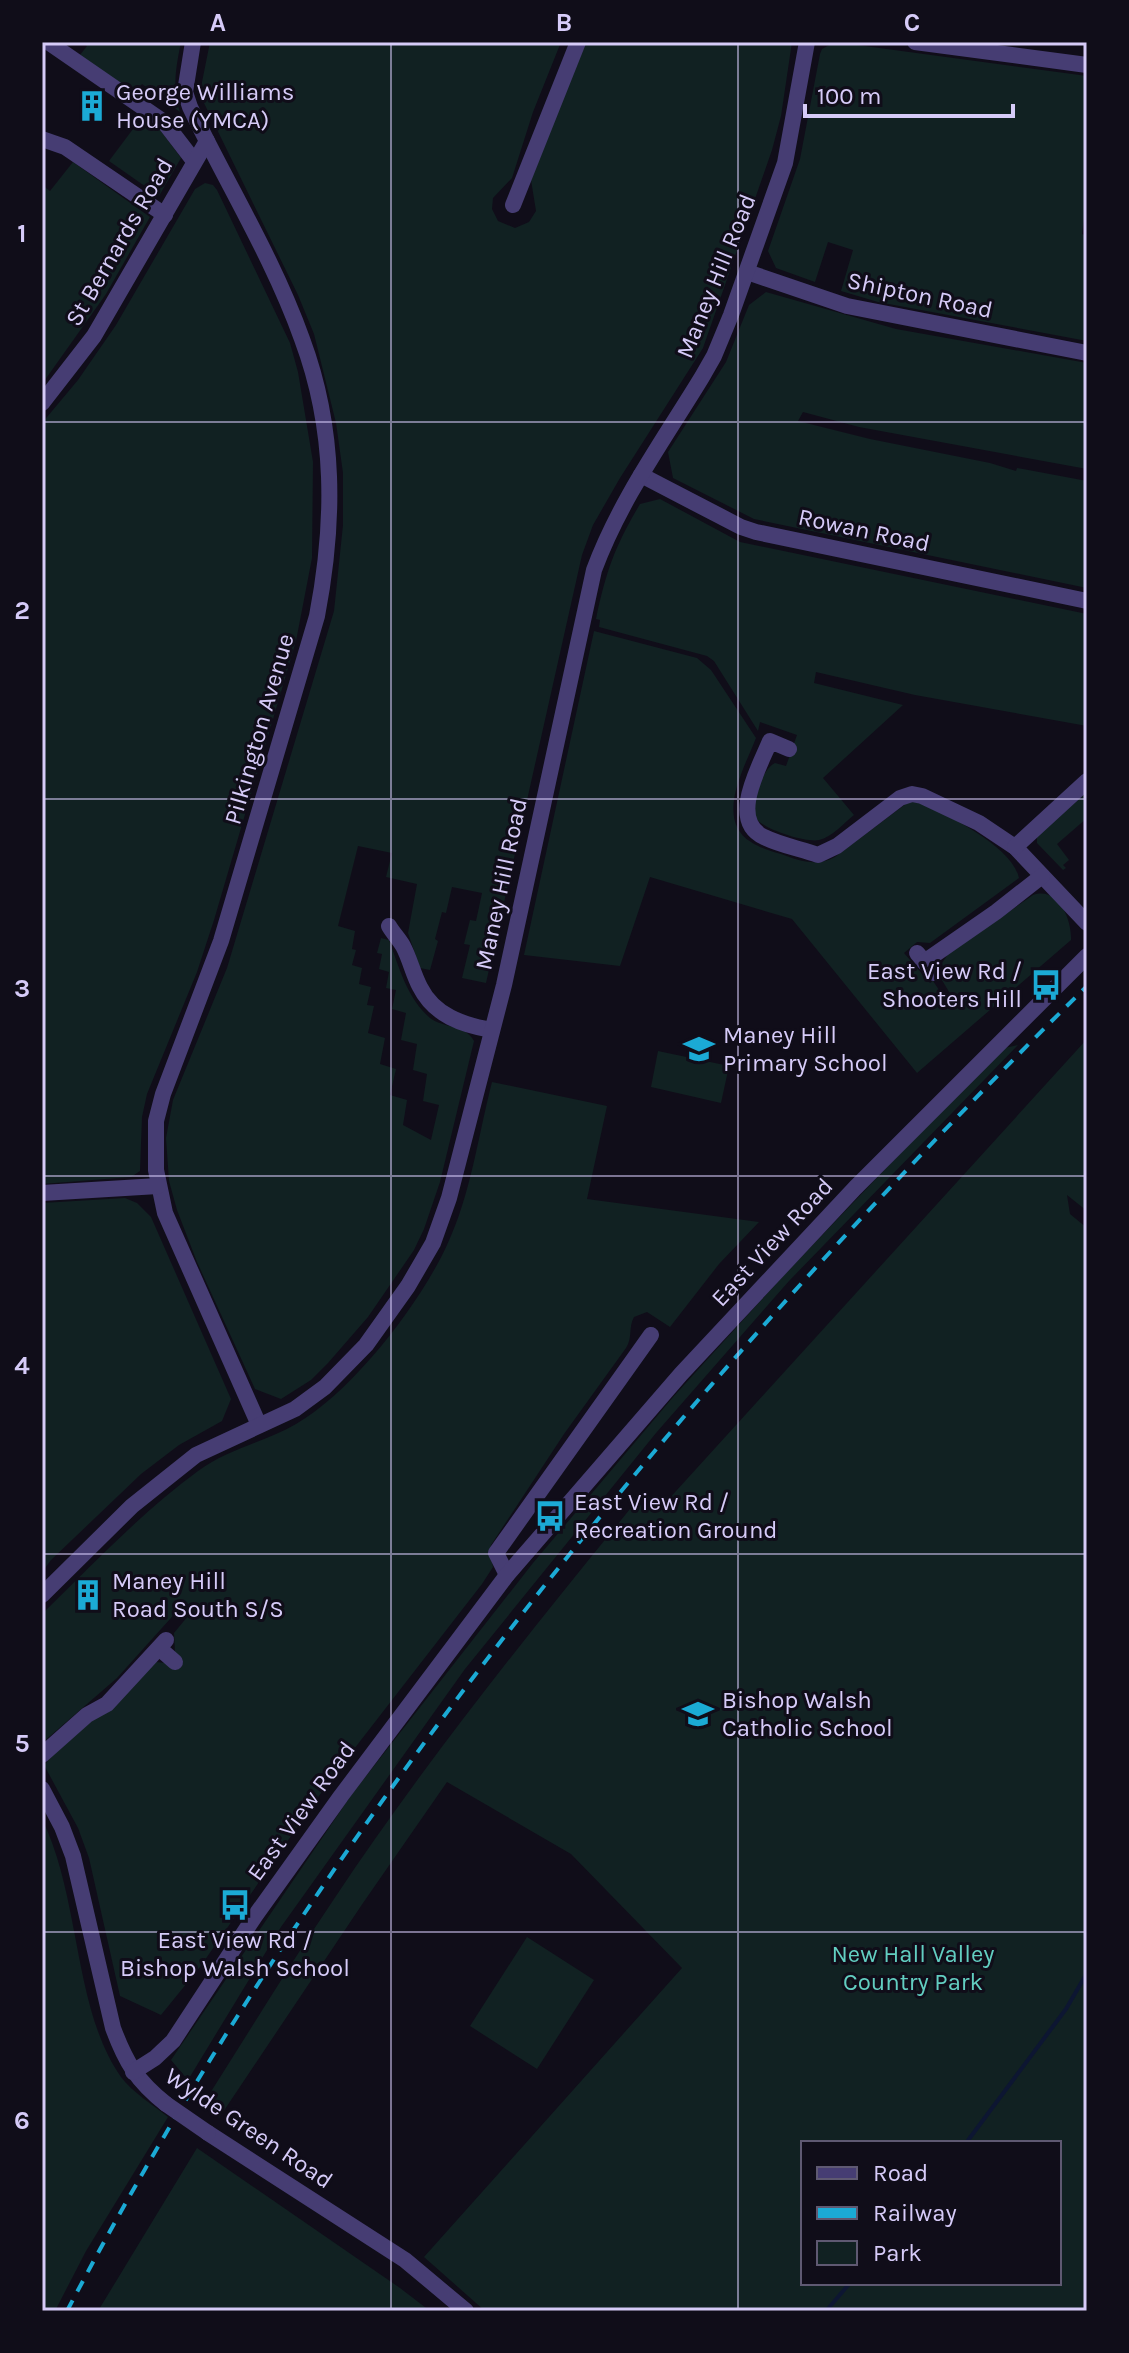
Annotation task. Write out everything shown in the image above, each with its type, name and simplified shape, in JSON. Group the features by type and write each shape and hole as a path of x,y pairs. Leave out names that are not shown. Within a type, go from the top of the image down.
{"street":[{"path":"48,42 164,122 194,161"},
{"name":"Pilkington Avenue","path":"193,42 185,92 284,296 310,361 322,410 328,454 330,533 317,616 210,972 163,1094 156,1121 158,1186 175,1240 259,1425"},
{"path":"513,205 578,42"},
{"name":"Maney Hill Road","path":"42,1595 162,1480 196,1455 295,1409 325,1387 366,1345 414,1277 442,1222 504,985 594,570 608,532 714,356 785,163 807,42"},
{"path":"915,42 1087,65"},
{"path":"42,139 65,147 165,215"},
{"name":"St Bernards Road","path":"42,403 94,336 207,141"},
{"name":"Shipton Road","path":"747,272 847,306 1087,353"},
{"name":"Rowan Road","path":"641,475 756,532 1087,601"},
{"path":"789,749 770,741 745,803 749,821 762,837 818,855 837,846 900,798 912,794 922,796 979,823 1015,847 1087,923"},
{"path":"1015,847 1087,781"},
{"path":"925,963 1042,876"},
{"path":"389,926 403,944 419,986 430,1004 443,1014 492,1030"},
{"name":"East View Road","path":"133,2072 155,2058 173,2041 255,1916 341,1796 507,1575 681,1374 833,1211 1087,956"},
{"path":"42,1193 158,1186"},
{"path":"507,1575 496,1553 651,1335"},
{"path":"42,1755 87,1715 107,1704 162,1644 175,1662"},
{"name":"Wylde Green Road","path":"42,1789 73,1856 113,2028 133,2072 148,2090 166,2104 405,2260 466,2311"}],"green space":[{"path":"82,42 181,42 175,86 180,112 142,84 134,94 80,55 87,46"},
{"path":"210,42 561,42 533,112 512,178 493,198 492,209 498,221 515,228 529,222 536,211 531,180 583,42 792,42 781,116 772,150 703,348 620,478 593,525 582,555 486,983 462,978 470,945 464,944 470,920 476,921 482,893 452,887 446,913 442,912 430,970 420,968 408,933 417,884 386,877 392,853 358,846 338,926 355,931 352,949 356,950 352,965 362,968 359,984 371,987 367,1005 374,1006 368,1033 385,1038 380,1064 396,1069 390,1095 407,1100 403,1125 431,1140 439,1105 423,1101 427,1074 413,1070 417,1044 401,1040 406,1013 392,1009 396,990 386,988 389,972 379,969 382,954 377,953 381,938 389,940 405,982 422,1010 435,1021 466,1032 474,1041 440,1182 414,1250 368,1317 328,1363 311,1380 281,1399 255,1389 197,1262 169,1181 166,1138 173,1100 227,968 334,611 343,525 343,473 336,423 314,334 204,103 201,87"},
{"path":"835,42 1087,76 1087,195 1082,234 1087,236 1087,341 878,302 841,291 853,250 828,242 815,282 776,268 768,251 800,159 820,54 822,49"},
{"path":"149,121 155,123 181,158 159,196 109,161 136,125 140,128"},
{"path":"73,162 150,217 106,294 42,384 42,185 50,191"},
{"path":"205,183 217,190 290,343 313,462 312,558 296,641 214,920 197,972 147,1094 142,1117 140,1171 131,1177 42,1184 42,423 78,380 116,325 195,189"},
{"path":"766,292 896,329 1087,363 1087,469 859,427 803,412 798,421 1016,471 1017,468 1087,481 1087,588 754,519 673,478 668,452 726,362 749,305"},
{"path":"660,499 740,542 1087,614 1087,726 915,695 816,672 814,683 903,705 823,778 854,815 833,833 819,840 775,831 756,818 758,788 775,763 786,766 797,735 760,722 758,731 714,661 707,656 599,627 600,620 596,619 612,559 631,519 640,504"},
{"path":"594,631 697,658 711,670 756,738 740,778 733,807 740,832 754,844 801,861 828,860 911,800 920,801 962,824 1005,855 1019,878 930,943 917,942 904,953 930,983 933,981 950,1006 955,1002 939,975 944,971 942,963 948,954 1033,895 1050,895 1062,906 1069,923 1071,940 917,1073 792,919 650,877 620,966 524,955"},
{"path":"1087,792 1087,818 1057,844 1069,860 1063,865 1066,868 1063,870 1037,843 1037,837"},
{"name":"New Hall Valley Country Park","path":"1087,1039 1087,1211 1067,1195 1070,1214 1087,1228 1087,2311 485,2311 424,2257 682,1968 571,1854 447,1782 219,2118 207,2098 302,1948 406,1796 639,1498 648,1496 654,1501 657,1512"},
{"path":"1018,1045 789,1281 656,1433 465,1669 281,1927 188,2080 171,2060 352,1794 533,1563 674,1396 784,1275 1000,1049"},
{"path":"658,1051 729,1066 721,1103 651,1087"},
{"path":"492,1082 607,1106 587,1199 759,1222 719,1264 670,1327 647,1312 634,1317 626,1348 564,1434 491,1545 493,1567 482,1584 330,1780 200,1967 161,2015 120,1996 89,1858 78,1828 44,1765 73,1734 156,1662 166,1663 175,1652 174,1633 188,1616 179,1609 117,1678 42,1743 42,1614 117,1540 177,1487 209,1463 284,1430 317,1410 382,1345 420,1293 455,1226"},
{"path":"125,1198 137,1203 151,1217 231,1399 222,1421 179,1445 141,1474 42,1572 42,1203"},
{"path":"42,1819 64,1883 85,1986 105,2050 126,2083 168,2117 86,2251 55,2311 42,2311"},
{"path":"527,1937 594,1980 537,2069 470,2026"},
{"path":"197,2148 400,2288 430,2311 98,2311"}],"waterway":[{"path":"967,2141 1066,2009 1087,1973"},
{"path":"826,2311 848,2285"}],"railway":[{"path":"67,2311 169,2128 280,1950 399,1777 526,1610 658,1447 797,1289 940,1135 1087,986"}],"place":[{"name":"George Williams House (YMCA)","path":"92,106"},
{"name":"East View Rd / Shooters Hill","path":"1046,985"},
{"name":"Maney Hill Primary School","path":"699,1049"},
{"name":"East View Rd / Recreation Ground","path":"550,1516"},
{"name":"Maney Hill Road South S/S","path":"88,1595"},
{"name":"Bishop Walsh Catholic School","path":"698,1714"},
{"name":"East View Rd / Bishop Walsh School","path":"235,1905"}]}
